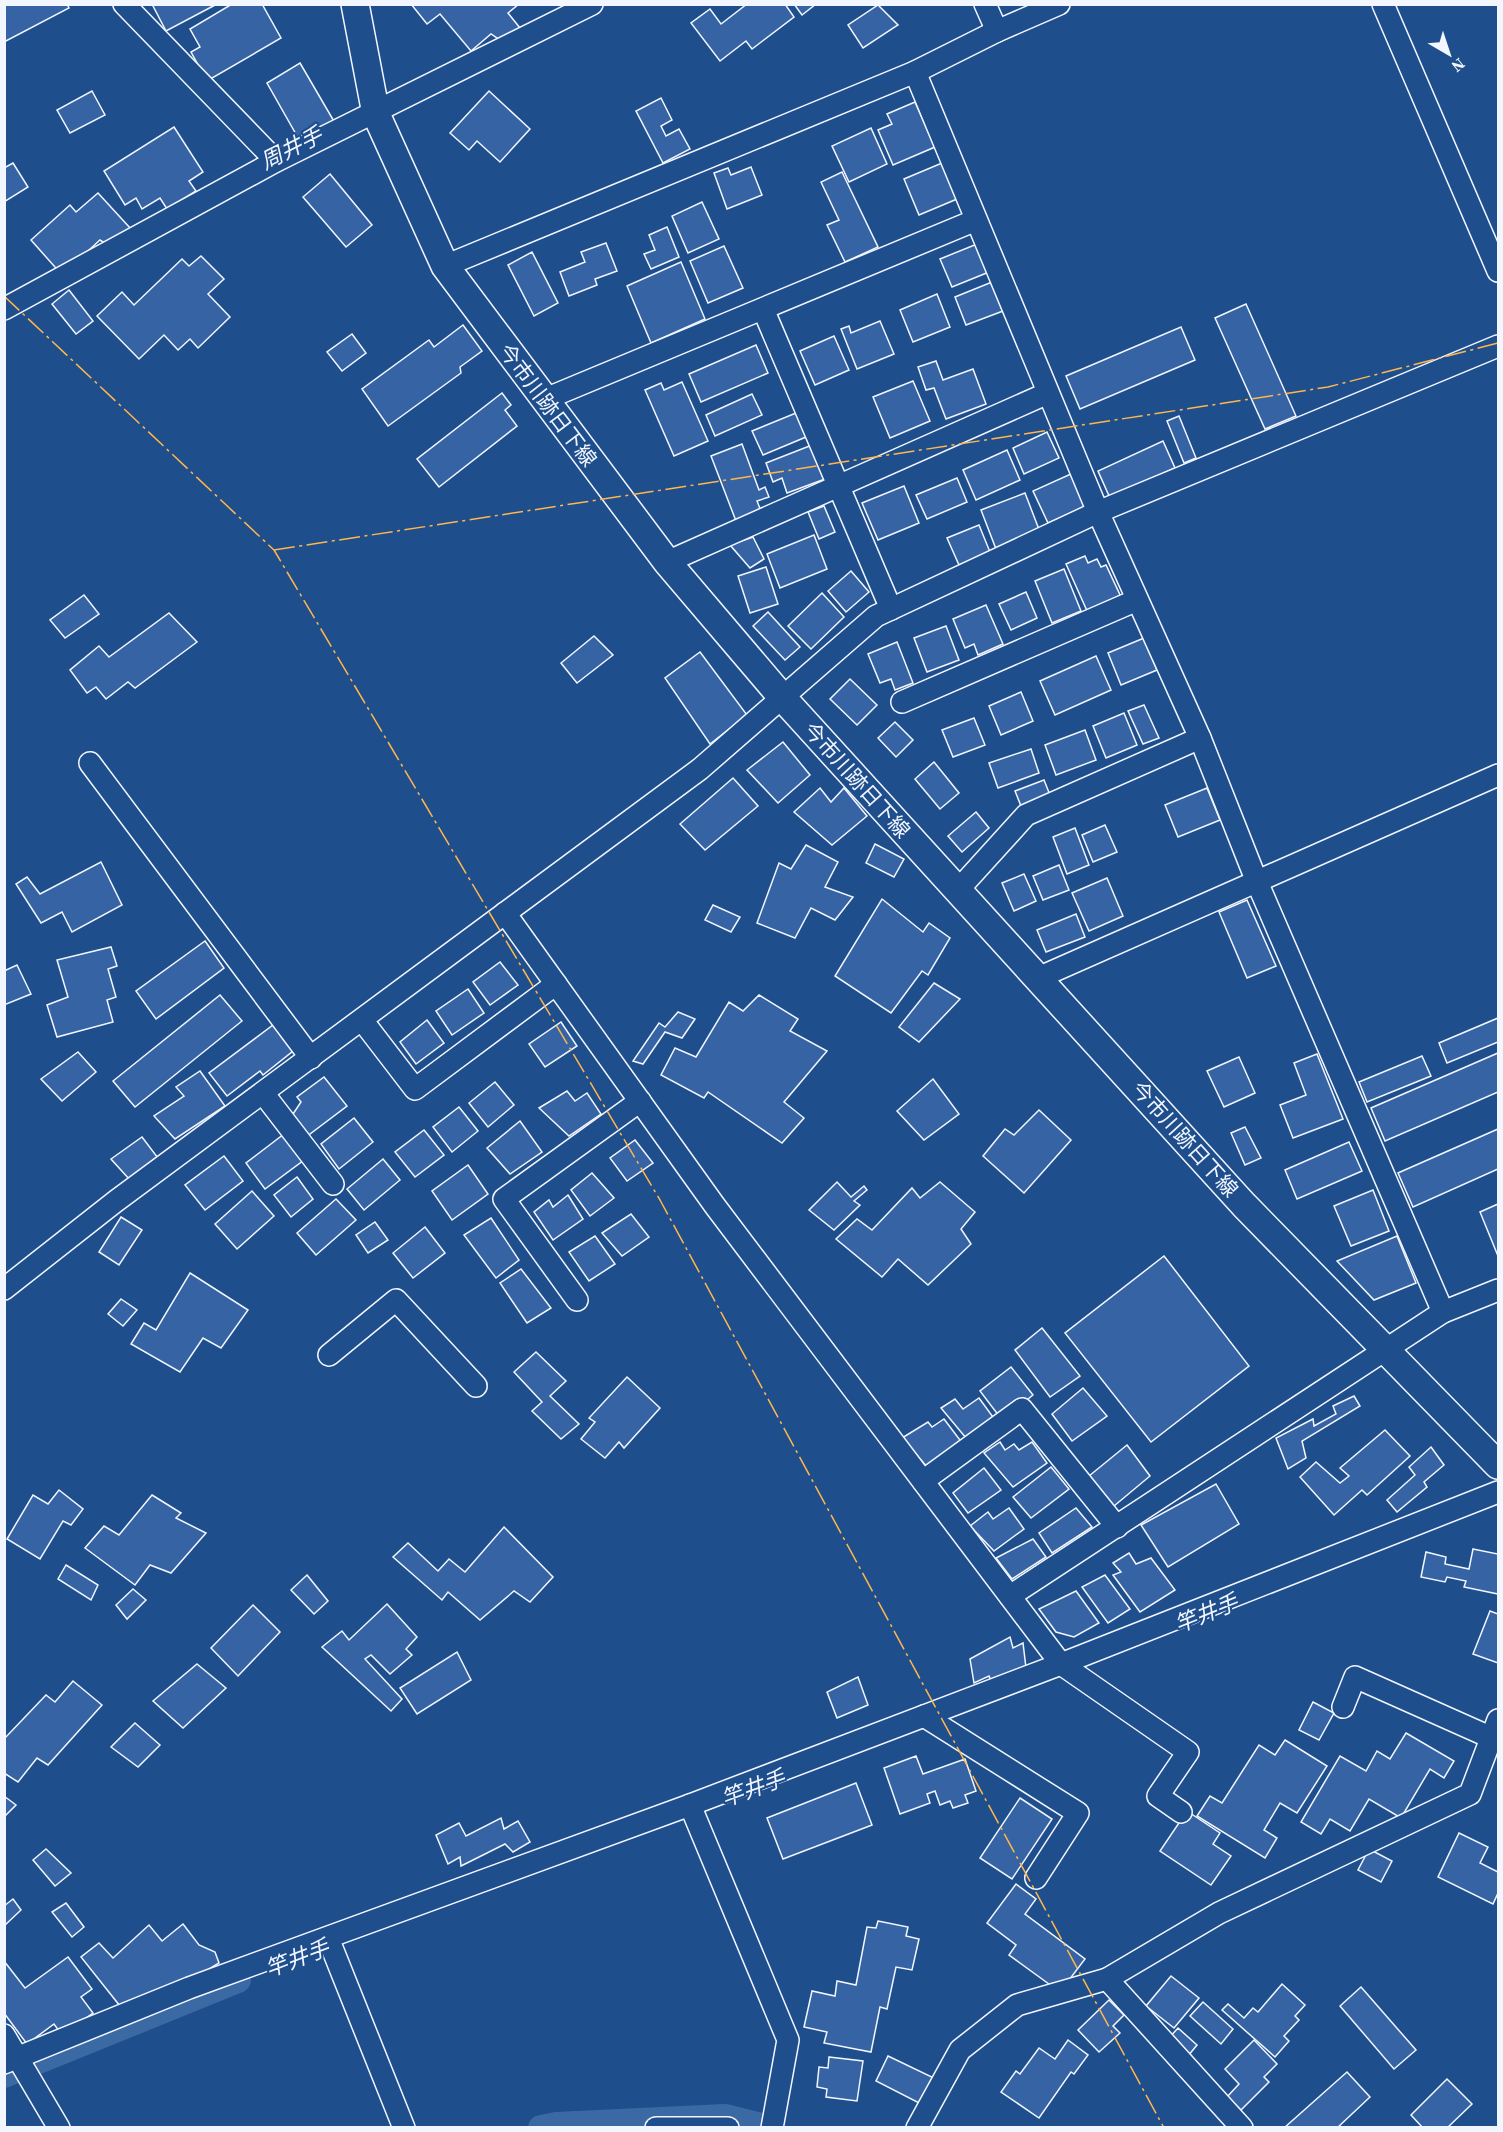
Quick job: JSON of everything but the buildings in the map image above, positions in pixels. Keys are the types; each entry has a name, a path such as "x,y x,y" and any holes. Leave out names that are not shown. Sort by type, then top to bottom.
{"street":[{"path":"124,4 276,161"},
{"name":"今市川跡日下線","path":"355,4 376,114 445,266 543,400 667,562 781,696 1244,1205 1498,1465"},
{"path":"4,309 276,161 376,114 592,4"},
{"path":"985,4 997,31"},
{"path":"445,266 915,72 997,31 1059,4"},
{"path":"1383,4 1498,271"},
{"path":"915,72 1098,512 1200,738 1257,882 1443,1312"},
{"path":"543,400 976,220"},
{"path":"763,309 837,488 891,609"},
{"path":"4,1289 116,1201 700,770 781,696 876,616 1098,512 1498,346"},
{"path":"667,562 1048,393"},
{"path":"902,702 1137,600"},
{"path":"958,890 1026,815 1200,738"},
{"path":"90,763 311,1058"},
{"path":"1038,978 1498,775"},
{"path":"505,913 715,1206 1061,1664 1188,1752 1158,1796 1181,1812"},
{"path":"362,1020 415,1089 556,984"},
{"path":"263,1093 333,1184"},
{"path":"577,1300 504,1199 640,1101"},
{"path":"1010,1596 1443,1312 1498,1290"},
{"path":"329,1355 396,1300 476,1386"},
{"path":"923,1481 1022,1408 1117,1527"},
{"path":"12,2060 189,1988 690,1805 1061,1664 1498,1492"},
{"path":"917,2127 960,2050 1017,2005 1107,1979 1219,1913 1470,1794 1495,1729 1355,1677 1343,1707"},
{"path":"924,1716 1078,1813 1036,1878"},
{"path":"690,1805 788,2040 772,2127"},
{"path":"328,1938 404,2127"},
{"path":"1107,1979 1242,2127"},
{"path":"4,2035 12,2060 59,2127"},
{"path":"656,2127 728,2127"}],"waterway":[{"name":"竿井手","path":"4,2075 238,1980"},
{"path":"541,2128 556,2125 725,2117 770,2128"}],"power":[{"path":"4,296 274,550 660,1200 1164,2128"},
{"path":"274,550 1328,387 1498,343"}],"water label":[{"name":"周井手","path":"291,148"}]}
